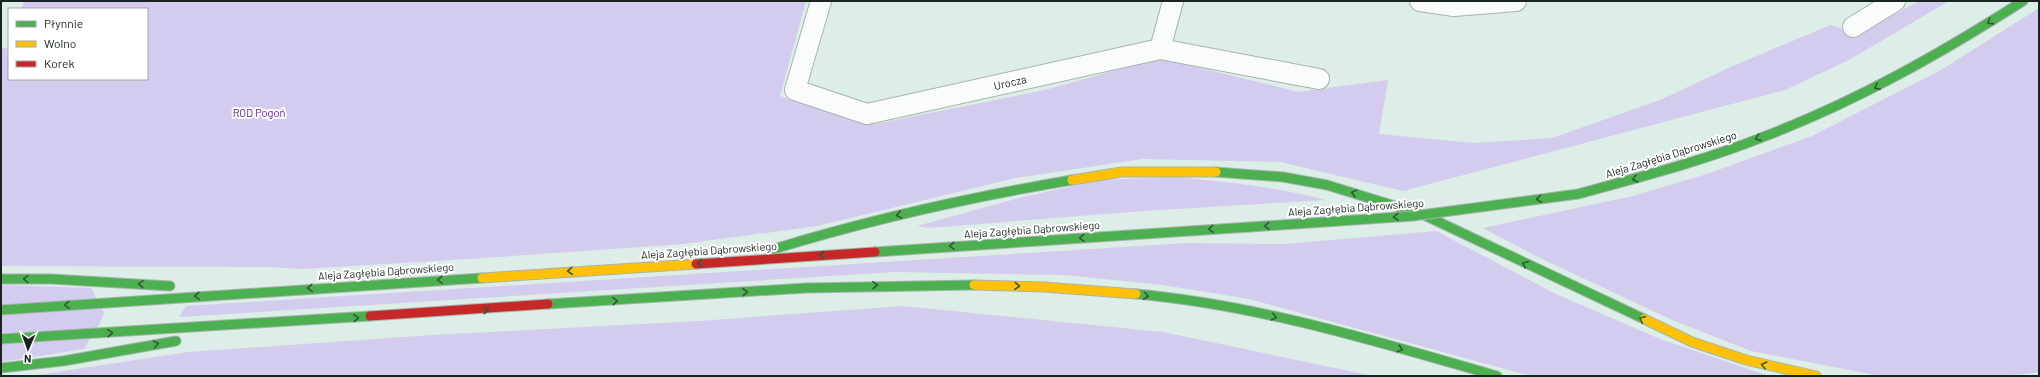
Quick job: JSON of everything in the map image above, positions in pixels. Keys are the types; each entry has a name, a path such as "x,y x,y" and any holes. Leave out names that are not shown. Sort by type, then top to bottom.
{"main road":[{"name":"Aleja Zagłębia Dąbrowskiego","path":"1,310 264,291 1413,216 1578,194 1649,176 1725,151 1822,113 1930,60 2023,1"},
{"path":"738,260 846,227 1003,192 1122,172 1200,171 1283,177 1348,191 1424,215 1692,342 1746,360 1816,376"},
{"path":"1,279 177,286"},
{"path":"1,339 261,324 806,288 883,285 978,284 1073,288 1213,305 1276,317 1497,376"},
{"path":"193,287 264,291"},
{"path":"200,336 261,324"},
{"path":"1,368 63,361 184,340"}],"street":[{"name":"Urocza","path":"822,1 794,90 867,114 1160,49 1318,79"},
{"path":"1160,49 1173,1"},
{"path":"1420,1 1454,6 1516,1"},
{"path":"1853,27 1895,1"}],"green space":[{"name":"ROD Pogoń","path":"24,1 806,1 780,96 875,124 1045,90 1160,58 1298,92 1388,80 1379,134 1474,143 1552,138 1660,100 1735,65 1831,25 1858,34 1919,1 1949,1 1849,60 1785,90 1403,191 1280,162 1142,159 1016,178 817,226 683,244 302,269 270,267 1,266 1,47 8,49 8,80 148,80 148,8 21,8"},
{"path":"2039,8 2039,372 1993,376 1876,375 1751,351 1672,320 1540,258 1483,228 1633,196 1707,174 1812,136 1941,70"},
{"path":"1176,177 1270,188 1326,200 1143,211 928,228 917,226 1019,198 1100,180"},
{"path":"1436,231 1556,294 1660,339 1769,376 1531,376 1249,299 1163,285 1065,275 895,272 179,317 186,306 1187,243 1284,244"},
{"path":"1,285 91,288 104,313 100,323 84,349 1,362"},
{"path":"903,306 1163,332 1373,376 31,376 188,352 432,335 699,321"}],"traffic: fast":[{"path":"1578,194 1694,161 1740,146 1797,123 1864,93 1896,76 1960,40 2023,1"},
{"path":"1216,172 1283,177 1327,185 1424,215 1644,319"},
{"path":"774,249 885,218 997,194 1072,180"},
{"path":"1250,227 1413,216 1578,194"},
{"path":"875,252 1250,227"},
{"path":"1,310 482,278"},
{"path":"1,279 51,279 170,286"},
{"path":"548,304 806,288 974,285"},
{"path":"1136,294 1182,299 1228,307 1318,326 1497,376"},
{"path":"1,339 370,316"},
{"path":"1,368 63,361 176,341"}],"traffic: slow":[{"path":"1072,180 1122,172 1216,172"},
{"path":"482,278 696,264"},
{"path":"974,285 1044,287 1136,294"},
{"path":"1644,319 1692,342 1746,360 1816,376"}],"traffic: jam":[{"path":"696,264 875,252"},
{"path":"370,316 548,304"}]}
